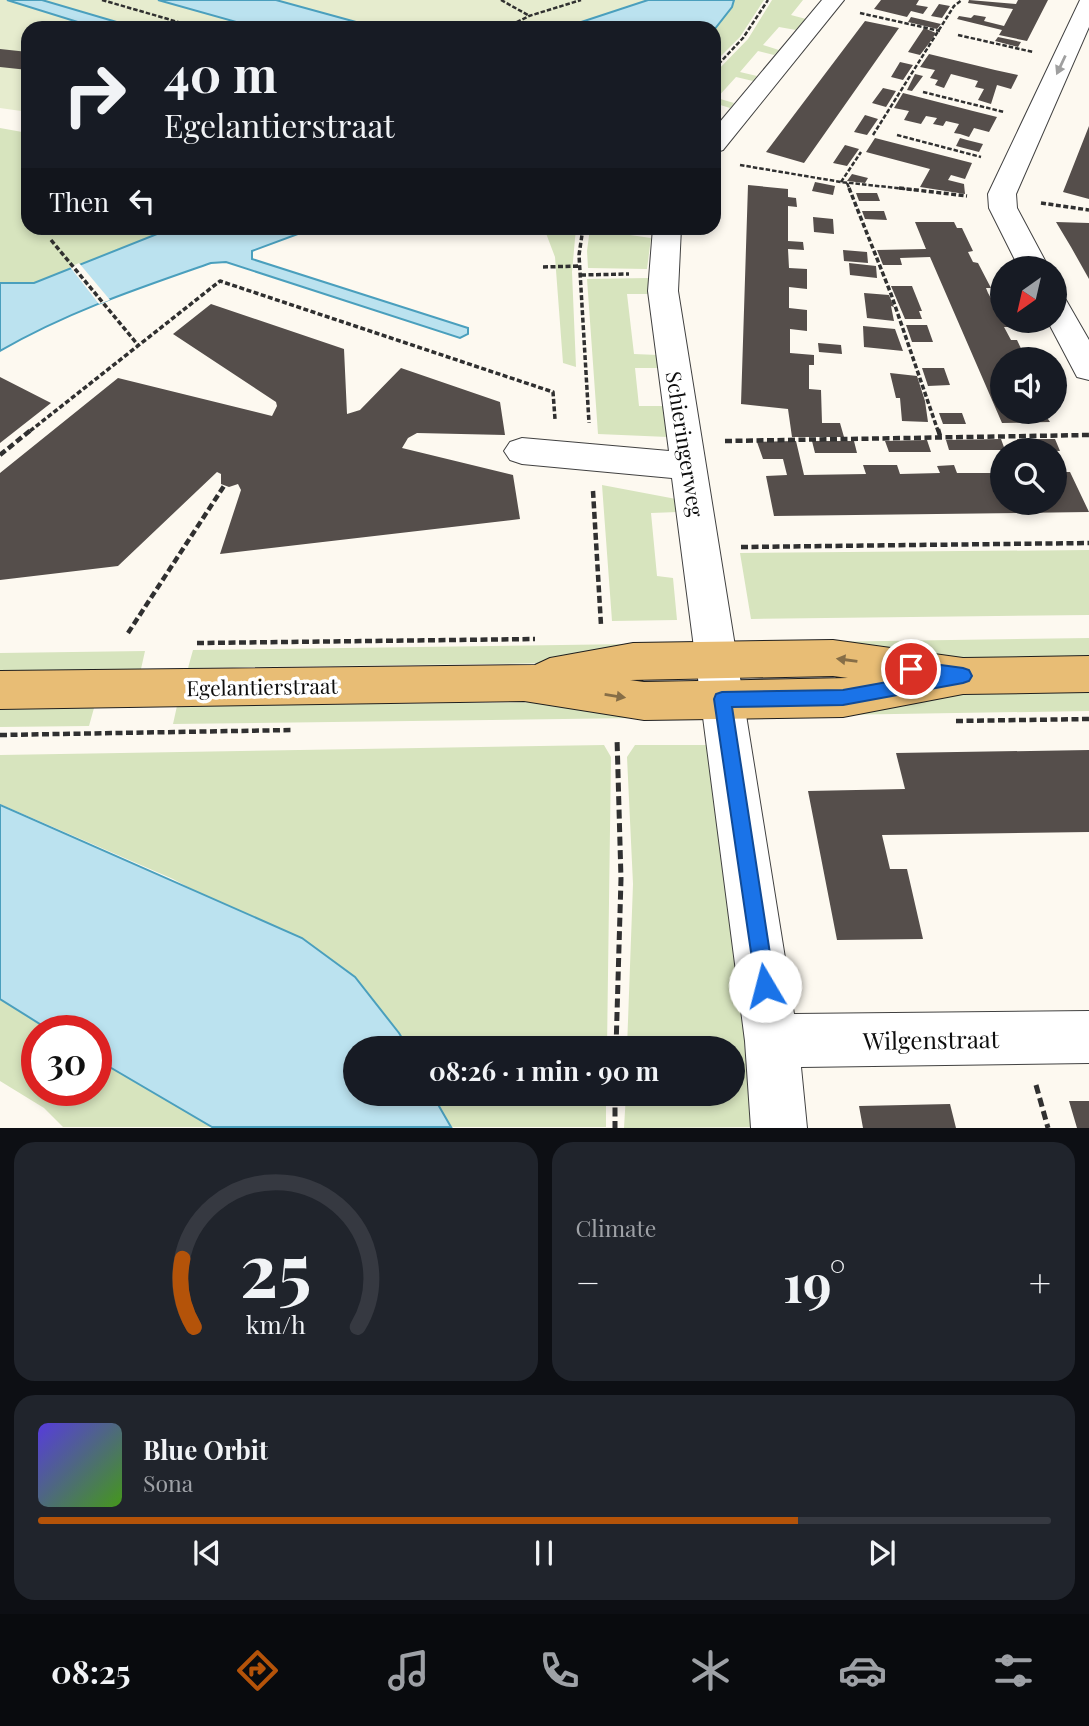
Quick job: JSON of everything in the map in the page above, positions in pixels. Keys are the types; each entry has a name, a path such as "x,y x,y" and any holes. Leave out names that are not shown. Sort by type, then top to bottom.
{"main road":[{"name":"Egelantierstraat","path":"0,690 523,682 644,701 720,680 843,698 963,676 1089,674"}],"street":[{"path":"1028,256 1003,208 1002,194 1089,3"},
{"path":"722,154 841,5"},
{"name":"Schieringerweg","path":"666,235 663,274 772,1041 779,1128"},
{"path":"1068,331 1089,369"},
{"path":"522,451 689,466"},
{"name":"Wilgenstraat","path":"772,1041 1089,1037"}],"path":[{"path":"102,0 175,21"},
{"path":"500,0 529,16"},
{"path":"519,21 581,0"},
{"path":"721,62 743,38 768,0"},
{"path":"873,135 954,6 962,0"},
{"path":"841,5 940,31"},
{"path":"958,36 1063,59"},
{"path":"923,92 1036,120"},
{"path":"897,135 1014,166"},
{"path":"841,182 861,152"},
{"path":"722,154 841,182 976,197"},
{"path":"847,183 891,295 940,436"},
{"path":"1040,203 1089,210"},
{"path":"51,240 75,265 138,345"},
{"path":"543,267 580,266"},
{"path":"581,275 663,274"},
{"path":"0,455 220,281 553,392 558,455"},
{"path":"717,441 1089,435"},
{"path":"128,633 224,486"},
{"path":"702,547 1089,543"},
{"path":"616,1036 621,879 617,733"},
{"path":"615,1106 615,1128"}],"green space":[{"path":"0,0 648,0 584,21 21,21 21,111 0,108"},
{"path":"734,0 764,0 740,37 721,56 721,21"},
{"path":"772,0 803,0 791,15 806,19 796,30 779,27 763,45 779,50 774,55 758,51 740,72 757,76 753,81 736,77 721,94 721,67 748,39"},
{"path":"721,99 734,103 730,108 721,105"},
{"path":"0,128 21,132 21,235 154,235 34,283 0,283"},
{"path":"547,235 575,235 572,272 576,367 563,363 555,257"},
{"path":"589,235 651,238 647,269 588,268"},
{"path":"648,278 650,294 627,294 634,354 658,355 659,368 635,368 639,406 664,406 668,437 598,434 587,279"},
{"path":"602,485 676,499 678,512 651,513 657,576 673,578 677,620 612,621"},
{"path":"1089,550 1089,615 751,619 740,553"},
{"path":"1089,638 1089,656 908,658 817,642"},
{"path":"632,644 563,663 188,668 193,650"},
{"path":"145,651 141,669 0,671 0,653"},
{"path":"1089,692 1089,711 833,715 920,695"},
{"path":"564,702 638,718 173,724 177,706"},
{"path":"94,708 89,726 0,727 0,709"},
{"path":"604,745 611,757 607,1036 401,1036 355,977 173,879 0,804 0,755"},
{"path":"635,745 707,745 757,1127 624,1128 625,1106 745,1106 745,1036 627,1036 633,884 627,757"},
{"path":"0,999 26,1015 21,1015 21,1094 0,1081"},
{"path":"112,1068 212,1127 63,1127 41,1106 112,1106"},
{"path":"439,1106 606,1106 606,1127 451,1127"}],"water":[{"path":"7,0 42,0 113,21 74,21"},
{"path":"158,0 276,0 352,21 233,21"},
{"path":"648,0 734,0 721,21 584,21"},
{"path":"154,235 295,235 252,251 252,259 468,328 468,334 460,338 226,262 211,263 104,302 51,324 0,351 0,283 34,283"},
{"path":"0,805 302,938 355,977 401,1036 343,1036 343,1106 439,1106 451,1127 212,1127 112,1068 112,1015 26,1015 0,999"}],"pier":[{"path":"79,263 110,300 99,304 70,267"}],"building":[{"path":"881,0 919,0 916,5 928,7 923,14 911,11 907,17 874,9"},
{"path":"969,0 1016,4 1018,0 1048,0 1027,41 999,35 1002,30 957,19 959,16 971,18 974,15 986,17 984,21 1004,26 1013,9 968,3"},
{"path":"939,4 950,6 942,18 931,16"},
{"path":"911,17 941,24 937,29 908,22"},
{"path":"865,21 899,28 804,163 766,152"},
{"path":"924,28 936,33 920,55 908,52"},
{"path":"998,37 1021,42 1018,47 995,41"},
{"path":"0,49 21,51 21,69 0,67"},
{"path":"929,54 1018,75 1011,89 997,85 991,104 978,100 984,89 975,87 978,81 951,74 944,88 935,85 938,80 930,78 935,70 920,67"},
{"path":"900,62 913,65 903,80 891,77"},
{"path":"915,74 923,76 912,91 907,90"},
{"path":"883,88 896,91 886,107 872,103"},
{"path":"903,93 997,117 989,132 974,128 969,137 954,133 959,124 946,121 943,126 933,124 937,118 926,116 921,124 904,120 909,111 894,108"},
{"path":"865,115 878,119 867,135 854,132"},
{"path":"1089,126 1089,199 1063,192"},
{"path":"875,138 972,163 965,179 951,175 948,180 964,184 965,194 920,187 930,169 866,152"},
{"path":"960,138 983,144 979,152 956,146"},
{"path":"845,145 859,149 847,166 833,163"},
{"path":"852,174 868,178 865,183 847,181"},
{"path":"815,182 835,186 833,195 812,191"},
{"path":"748,185 788,189 788,197 796,198 797,207 788,206 788,241 803,242 804,250 788,249 789,268 807,269 807,289 789,287 789,308 807,310 807,331 790,329 790,353 814,355 814,365 809,365 809,389 821,390 822,423 840,423 844,437 792,437 788,409 741,404"},
{"path":"856,193 877,193 880,201 859,201"},
{"path":"862,211 884,211 887,220 865,219"},
{"path":"813,217 833,219 834,234 814,232"},
{"path":"915,222 954,222 957,228 962,228 973,251 968,252 973,262 978,263 990,286 986,288 990,296 990,333 1007,333 1011,340 1017,340 1020,347 990,347 990,395 930,257 900,258 902,265 883,265 877,250 926,249"},
{"path":"1056,222 1089,223 1089,279 1071,247"},
{"path":"843,250 867,252 868,263 844,261"},
{"path":"849,263 876,266 877,278 850,275"},
{"path":"891,286 912,286 922,311 919,311 922,319 905,319"},
{"path":"864,293 889,295 894,307 891,306 894,321 867,318"},
{"path":"211,304 344,349 347,414 360,410 401,368 500,402 505,435 417,433 408,438 402,448 513,475 520,519 220,554 241,490 238,484 229,487 221,484 221,474 217,472 118,566 0,580 0,473 118,378 272,416 276,402 173,334"},
{"path":"906,325 927,325 933,342 912,342"},
{"path":"863,326 895,329 903,351 864,347"},
{"path":"818,343 841,345 842,354 819,352"},
{"path":"922,368 944,368 950,385 928,386"},
{"path":"890,373 917,376 928,422 902,421 900,398 896,398"},
{"path":"0,377 51,403 0,443"},
{"path":"939,413 962,413 966,424 943,424"},
{"path":"990,439 990,450 949,450 946,440"},
{"path":"927,440 931,452 889,452 885,441"},
{"path":"796,441 804,475 866,474 863,465 897,465 900,474 940,473 937,466 954,465 957,473 990,473 990,513 774,516 766,476 787,475 783,459 763,459 757,442"},
{"path":"812,441 854,441 857,453 815,453"},
{"path":"1067,472 1070,472 1089,512 1067,512"},
{"path":"1089,750 1089,832 882,835 890,869 907,869 923,939 837,940 808,791 905,789 896,753"},
{"path":"1069,1101 1089,1101 1089,1128 1077,1128"},
{"path":"950,1104 956,1128 863,1128 859,1106"}],"route":[{"path":"765,986 722,699 843,698 963,676 911,669"}]}
